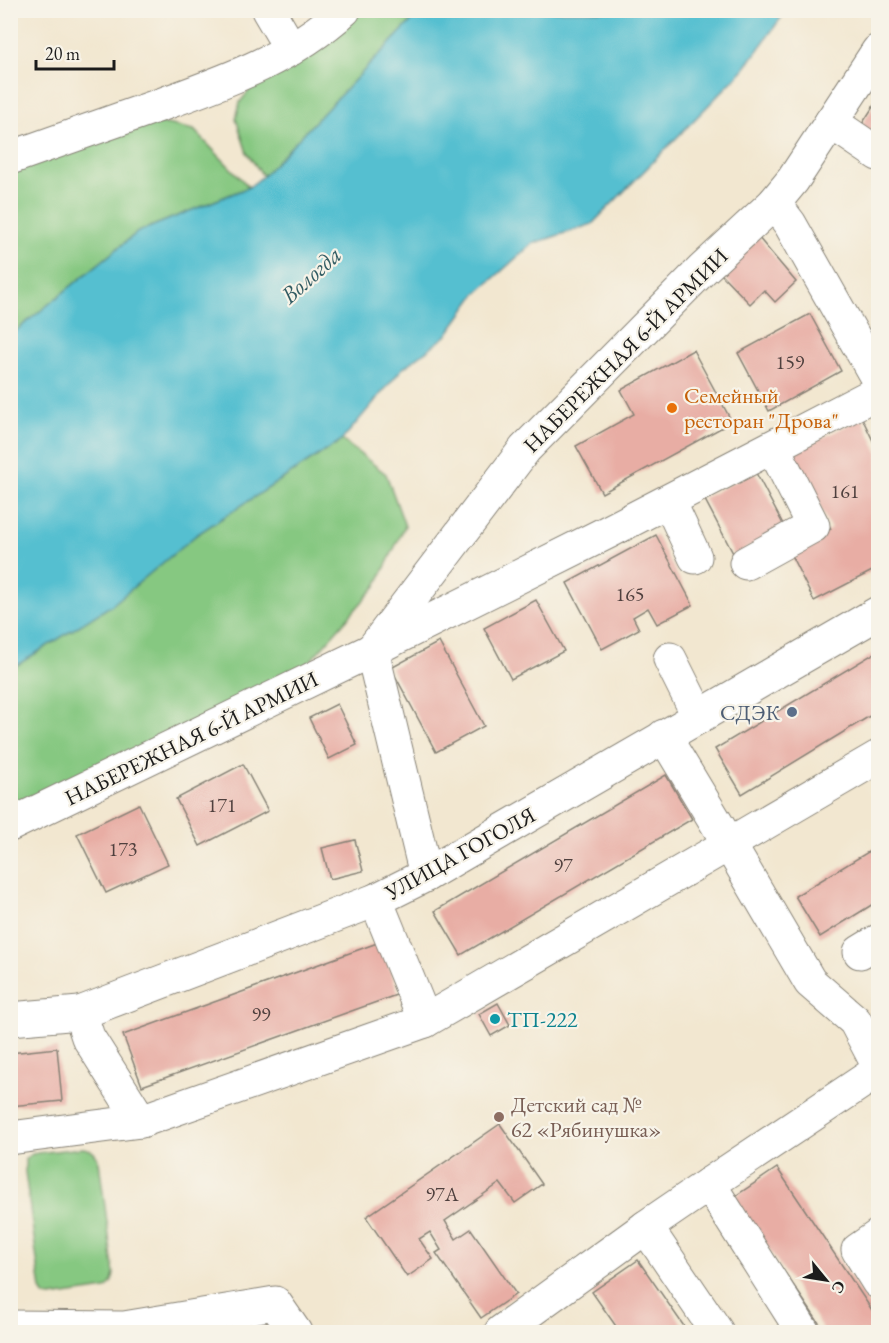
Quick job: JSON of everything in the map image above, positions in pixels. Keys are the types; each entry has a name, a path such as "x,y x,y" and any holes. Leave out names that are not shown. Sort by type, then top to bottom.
{"street":[{"path":"268,10 291,49"},
{"path":"10,158 223,82 267,63 306,40 344,10"},
{"name":"НАБЕРЕЖНАЯ 6-Й АРМИИ","path":"372,650 525,449 702,270 774,203 793,180 879,51"},
{"path":"831,122 879,154"},
{"path":"774,203 790,224 879,380"},
{"name":"НАБЕРЕЖНАЯ 6-Й АРМИИ","path":"10,825 372,650 669,501 879,392"},
{"path":"746,563 813,526 773,447"},
{"path":"669,501 695,557"},
{"name":"УЛИЦА ГОГОЛЯ","path":"10,1019 80,1013 376,900 426,875 879,613"},
{"path":"372,650 426,875"},
{"path":"670,658 699,717"},
{"path":"664,736 810,982 855,1021 879,1065"},
{"path":"10,1138 141,1121 425,1021 879,757"},
{"path":"376,900 425,1021"},
{"path":"80,1013 88,1037 141,1121"},
{"path":"501,1332 646,1227 879,1071"},
{"path":"709,1184 803,1332"},
{"path":"646,1227 717,1332"},
{"path":"879,1236 858,1250 879,1282"},
{"path":"10,1327 124,1328 274,1303 295,1332"}],"green space":[{"path":"356,11 421,11 263,176 247,153 236,119 240,102 251,88 272,69"},
{"path":"153,121 194,130 249,187 138,232 11,334 10,170"},
{"path":"342,440 386,474 405,526 376,586 304,668 11,811 11,669 112,605 196,535"},
{"path":"83,1148 93,1152 99,1162 113,1279 106,1289 45,1296 41,1290 25,1159 36,1153"}],"water":[{"name":"Вологда","path":"421,11 786,11 744,69 592,224 532,244 476,294 446,336 402,369 342,440 196,535 112,605 11,669 11,334 138,232 249,187 263,176"}],"building":[{"path":"878,99 878,151 862,124"},
{"path":"758,237 796,282 775,302 764,290 750,304 721,274"},
{"path":"810,314 841,371 769,411 738,353"},
{"path":"693,350 732,422 602,493 576,446 634,414 621,390"},
{"path":"862,418 878,451 878,568 814,601 789,551 831,529 793,453"},
{"path":"755,471 785,528 734,555 704,498"},
{"path":"656,535 693,605 657,624 648,608 633,617 639,629 602,649 567,583"},
{"path":"536,600 564,651 511,679 484,628"},
{"path":"439,642 484,726 436,752 391,668"},
{"path":"878,651 878,711 742,794 715,749"},
{"path":"337,704 357,745 329,759 309,718"},
{"path":"243,764 268,811 200,846 176,799"},
{"path":"666,775 692,819 461,955 435,911"},
{"path":"139,804 168,864 106,893 77,834"},
{"path":"355,840 363,871 330,879 322,848"},
{"path":"878,846 878,901 820,937 795,896"},
{"path":"380,942 399,994 142,1086 123,1035"},
{"name":"ТП-222","path":"498,1003 510,1025 491,1036 479,1014"},
{"path":"57,1048 62,1101 10,1106 10,1053"},
{"path":"500,1124 542,1184 515,1203 500,1183 445,1221 456,1239 471,1229 516,1294 481,1318 436,1253 441,1250 430,1232 419,1239 433,1259 407,1277 366,1217"},
{"path":"777,1168 878,1319 878,1332 825,1332 734,1197"},
{"path":"638,1260 688,1332 620,1332 592,1292"}],"place":[{"name":"Семейный ресторан \"Дрова\"","path":"672,408"},
{"name":"СДЭК","path":"792,712"},
{"name":"ТП-222","path":"495,1019"},
{"name":"Детский сад № 62 «Рябинушка»","path":"499,1117"}]}
